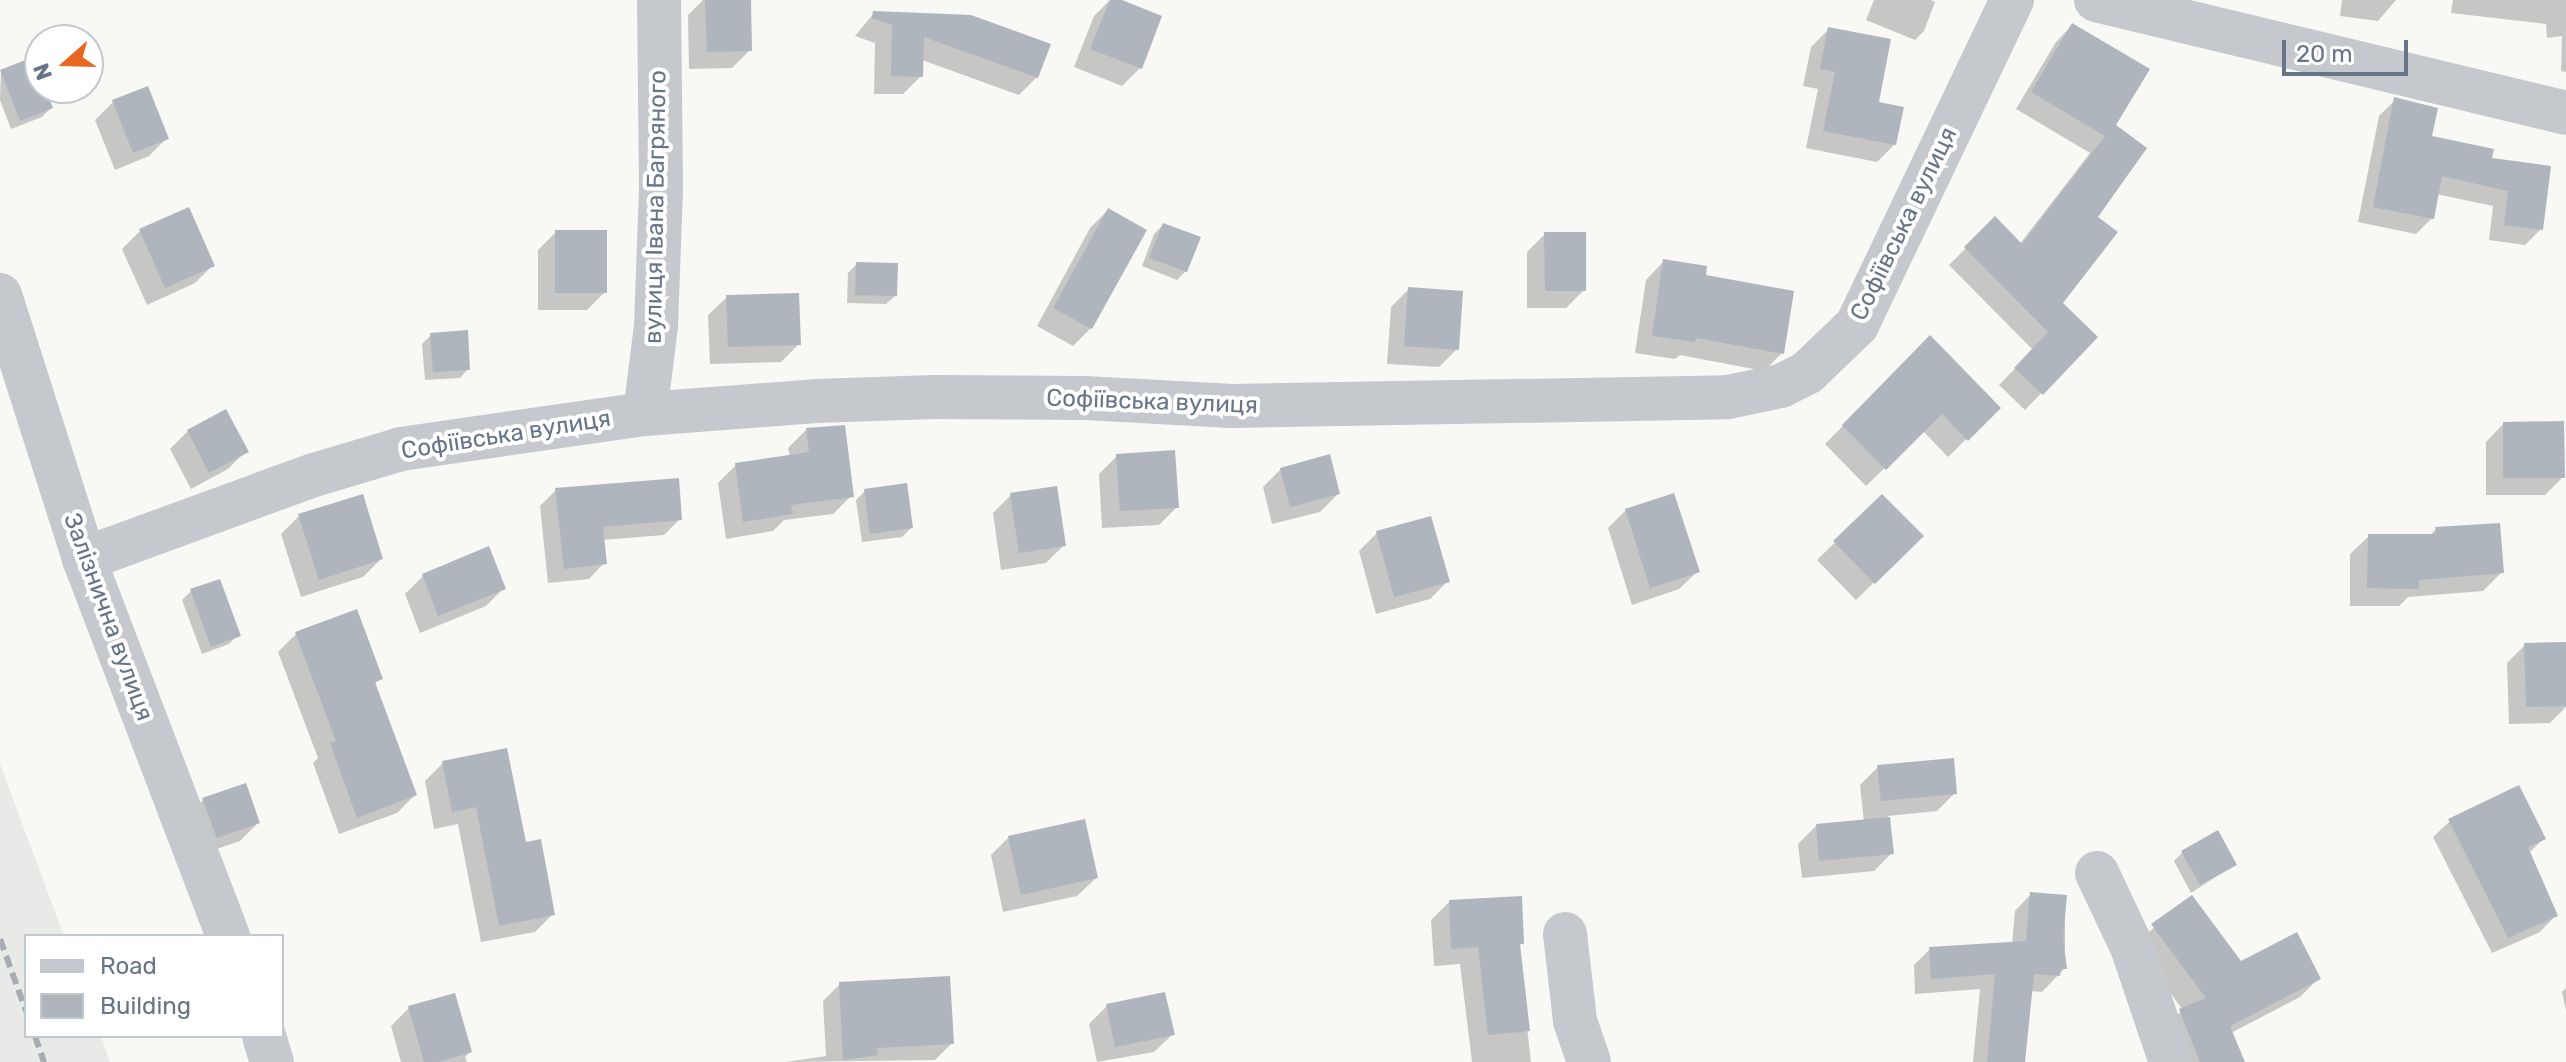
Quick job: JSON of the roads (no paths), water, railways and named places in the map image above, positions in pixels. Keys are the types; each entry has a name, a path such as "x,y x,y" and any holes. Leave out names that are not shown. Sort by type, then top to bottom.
{"street":[{"name":"вулиця Івана Багряного","path":"645,414 656,326 661,188 659,0"},
{"name":"Софіївська вулиця","path":"84,559 314,475 401,449 645,414 816,401 934,397 1085,398 1232,406 1728,397 1781,386 1808,372 1857,325 2012,0"},
{"path":"2096,0 2566,113"},
{"name":"Залізнична вулиця","path":"0,295 84,559 227,934"},
{"path":"2097,873 2132,947 2171,1062"},
{"path":"1565,934 1575,1021 1589,1062"},
{"path":"265,1038 272,1062"}],"railway":[{"path":"0,939 24,1005"},
{"path":"36,1038 44,1062"}]}
